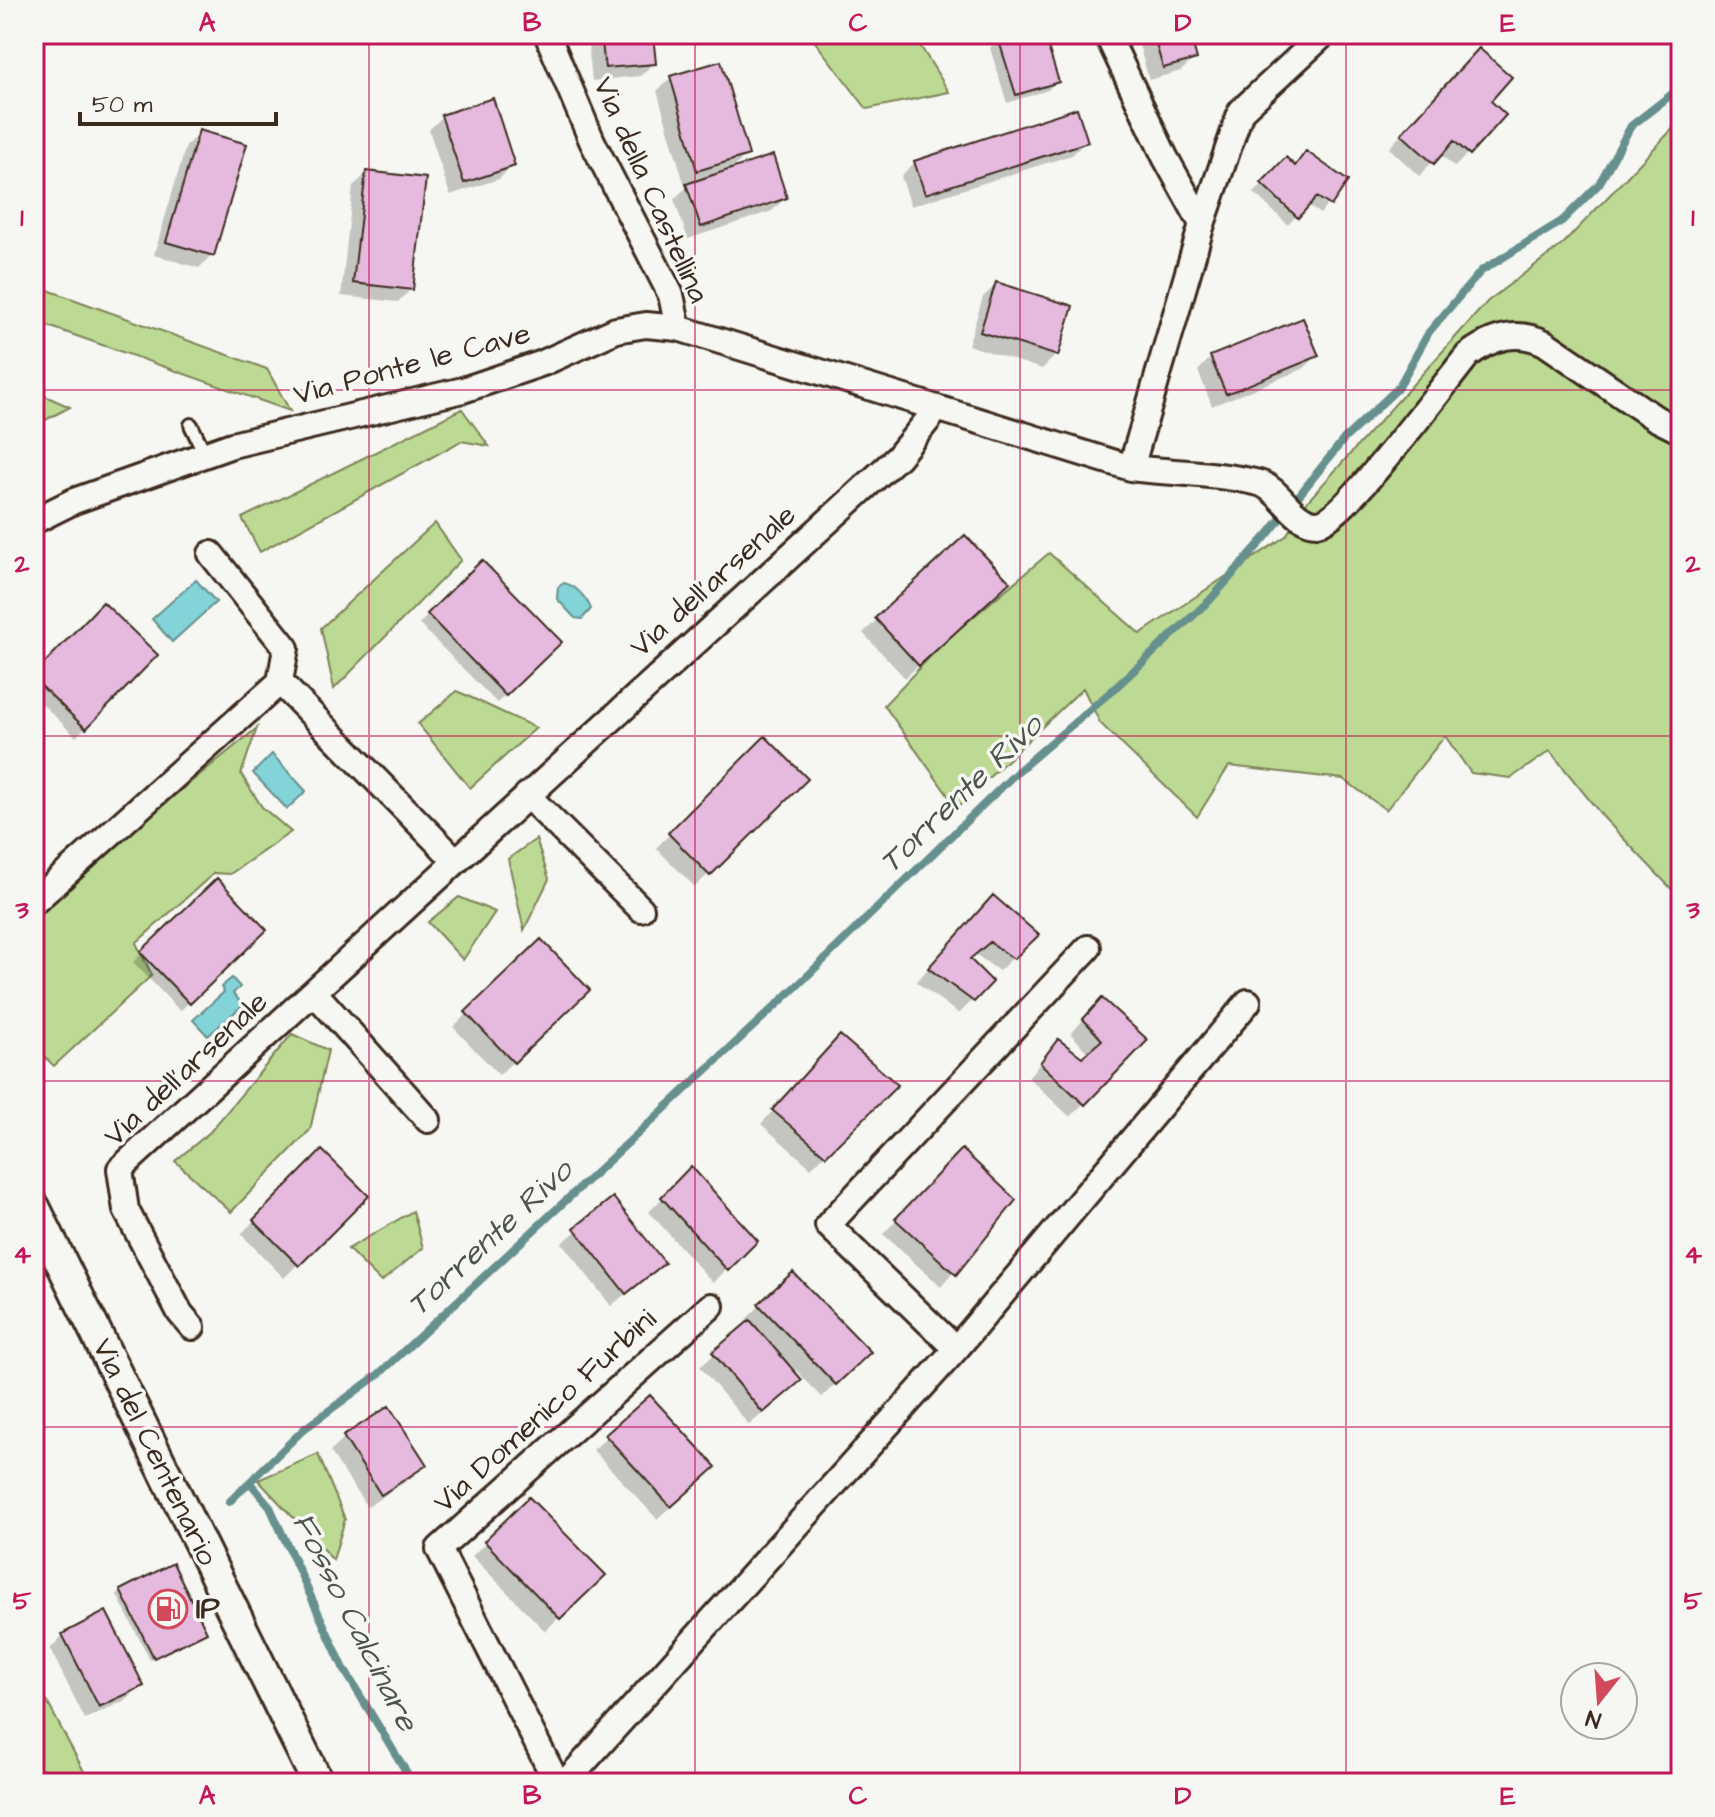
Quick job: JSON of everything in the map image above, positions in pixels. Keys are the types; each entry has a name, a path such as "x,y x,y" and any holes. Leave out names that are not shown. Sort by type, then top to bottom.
{"street":[{"name":"Via della Castellina","path":"547,34 592,141 671,295 678,328"},
{"path":"1107,34 1165,157 1202,224"},
{"path":"1131,468 1202,224 1241,111 1324,34"},
{"name":"Via Ponte le Cave","path":"34,521 74,501 205,454 463,390 543,363 616,330 646,325 678,328 1131,468 1268,490 1302,518 1315,523 1327,521 1364,485 1468,355 1486,342 1512,335 1529,335 1545,343 1655,418 1681,431"},
{"name":"Via dell'arsenale","path":"192,1327 180,1313 126,1210 120,1169 898,457 936,410"},
{"path":"34,902 280,682 286,648 211,554"},
{"path":"280,682 456,861"},
{"path":"527,795 641,909"},
{"path":"956,1349 828,1225 1088,948"},
{"name":"Via dell'arsenale","path":"314,992 428,1120"},
{"path":"565,1783 956,1349 1248,1002"},
{"name":"Via del Centenario","path":"34,1207 318,1783"},
{"name":"Via Domenico Furbini","path":"557,1783 439,1549 711,1306"}],"lane":[{"path":"191,425 205,454"}],"green space":[{"path":"809,34 913,34 949,92 867,109"},
{"path":"1681,120 1681,899 1604,818 1550,751 1511,778 1471,773 1445,736 1386,810 1343,779 1229,766 1197,817 1100,723 1083,688 957,808 884,705 946,640 1049,553 1140,634 1286,536 1305,504 1488,301 1563,244"},
{"path":"34,285 267,369 290,411 34,321"},
{"path":"34,391 70,407 34,426"},
{"path":"462,409 489,446 461,441 260,552 242,518"},
{"path":"435,523 461,560 334,689 321,628"},
{"path":"457,691 536,728 470,788 418,724"},
{"path":"257,728 241,774 262,807 291,832 230,874 214,873 136,943 152,975 54,1066 34,1047 34,910"},
{"path":"536,839 549,879 524,930 508,859"},
{"path":"459,897 495,912 463,960 428,922"},
{"path":"292,1034 328,1050 310,1130 231,1212 175,1161 210,1132"},
{"path":"413,1211 423,1248 381,1282 348,1249"},
{"path":"318,1454 345,1519 333,1560 258,1480"},
{"path":"34,1677 88,1779 84,1783 47,1783 47,1771 34,1767"}],"water":[{"path":"196,580 216,602 172,642 152,619"},
{"path":"564,583 584,596 591,609 582,619 575,618 557,599 558,587"},
{"path":"272,754 306,791 287,809 253,773"},
{"path":"232,978 240,987 233,993 243,1005 208,1036 193,1020 224,992 221,987"}],"building":[{"path":"601,34 653,34 656,64 605,68"},
{"path":"1010,34 1044,34 1059,82 1016,95 998,38"},
{"path":"1153,34 1190,34 1197,59 1163,68"},
{"path":"1479,48 1512,77 1491,101 1506,115 1470,155 1454,141 1434,164 1401,134"},
{"path":"721,61 749,155 697,171 670,76"},
{"path":"493,98 515,166 464,183 441,115"},
{"path":"1077,108 1088,142 925,194 914,161"},
{"path":"199,130 247,144 214,256 166,242"},
{"path":"1306,151 1348,181 1331,206 1317,197 1298,218 1261,183 1286,157 1295,166"},
{"path":"773,155 787,198 701,227 686,184"},
{"path":"366,171 426,178 413,290 353,283"},
{"path":"996,282 1073,306 1058,356 980,332"},
{"path":"1303,318 1319,356 1226,394 1210,356"},
{"path":"965,535 1010,582 919,666 875,618"},
{"path":"482,560 562,642 506,696 427,614"},
{"path":"103,602 158,655 86,729 34,679 34,674"},
{"path":"765,736 808,779 710,876 668,833"},
{"path":"217,878 267,930 190,1004 140,952"},
{"path":"993,895 1039,935 1014,959 990,942 970,959 993,982 974,1002 928,968"},
{"path":"541,939 590,990 514,1063 465,1012"},
{"path":"1102,998 1148,1040 1085,1105 1040,1063 1058,1039 1082,1057 1102,1040 1083,1019"},
{"path":"840,1035 898,1085 826,1156 772,1110"},
{"path":"962,1149 1016,1200 956,1275 895,1219"},
{"path":"322,1150 369,1196 299,1266 253,1220"},
{"path":"691,1166 758,1241 728,1271 661,1197"},
{"path":"613,1197 665,1263 626,1294 574,1228"},
{"path":"793,1272 871,1352 836,1385 758,1304"},
{"path":"750,1320 802,1380 763,1413 712,1352"},
{"path":"650,1395 716,1467 671,1507 605,1435"},
{"path":"389,1406 427,1465 381,1495 343,1436"},
{"path":"529,1497 606,1575 560,1619 484,1541"},
{"path":"173,1563 207,1632 154,1658 120,1590"},
{"path":"106,1611 144,1686 99,1707 62,1634"},
{"path":"34,1767 48,1771 44,1783 34,1783"}],"waterway":[{"name":"Torrente Rivo","path":"229,1502 304,1429 379,1374 799,984 1018,771 1115,688 1210,600 1269,533 1344,439 1398,388 1429,332 1481,271 1562,221 1599,184 1631,126 1681,87"},
{"name":"Fosso Calcinare","path":"251,1484 269,1505 344,1669 413,1783"}],"place":[{"name":"IP","path":"168,1609"}]}
